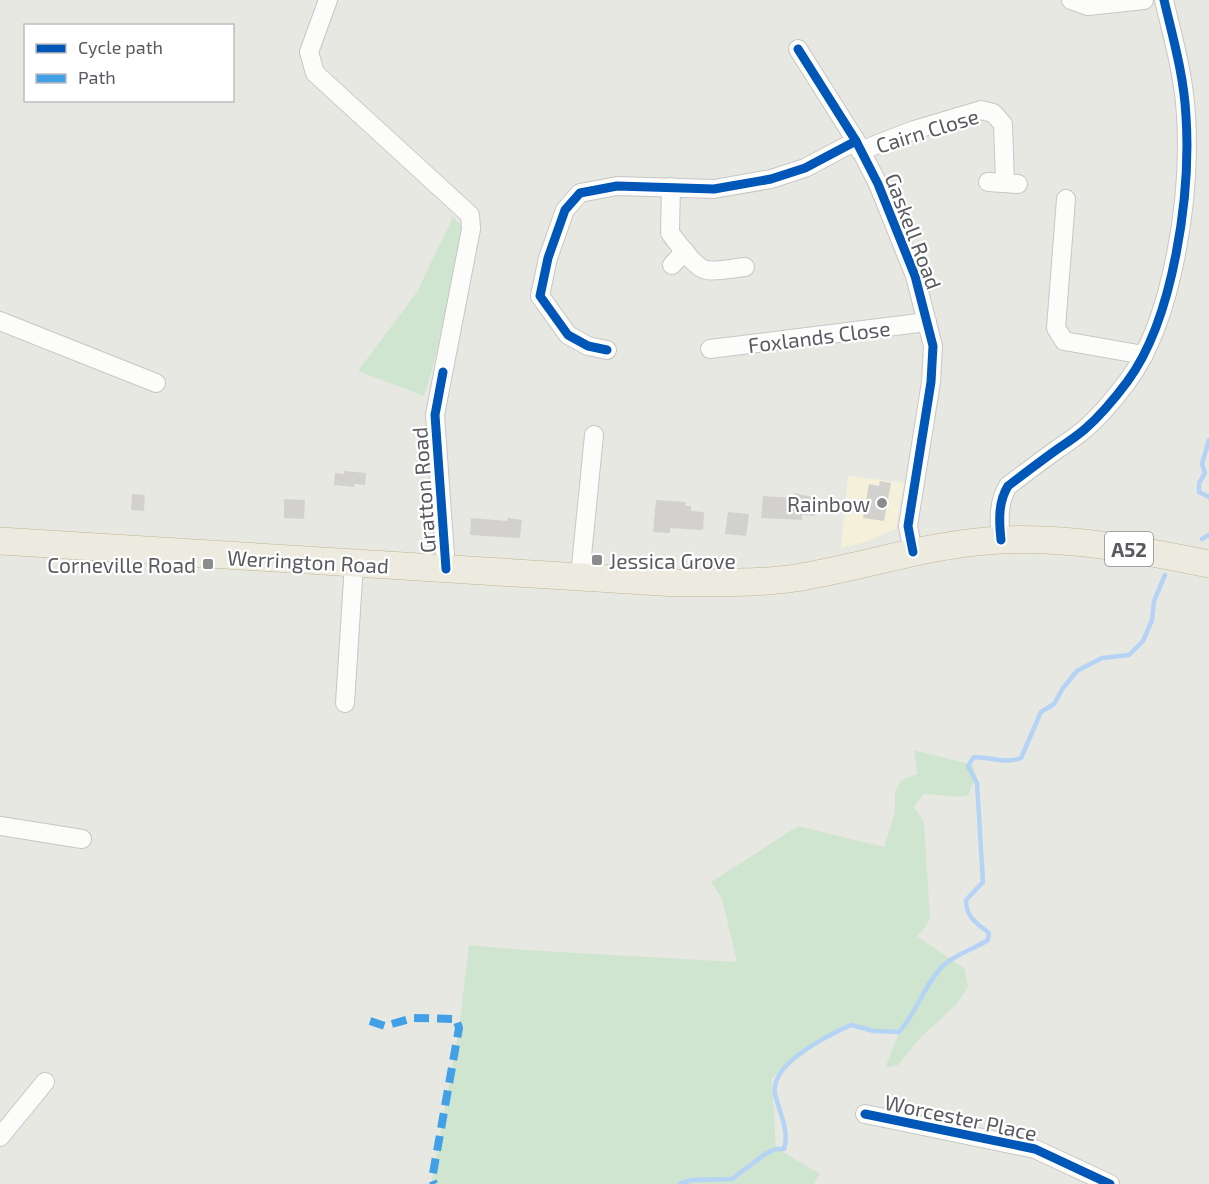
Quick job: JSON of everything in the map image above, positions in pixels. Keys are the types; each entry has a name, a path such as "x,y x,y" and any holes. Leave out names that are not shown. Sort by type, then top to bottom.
{"highway":[{"name":"Werrington Road","path":"0,540 677,583 745,582 795,578 912,552"},
{"name":"A52","path":"912,552 956,544 1001,540 1094,543 1209,564"}],"street":[{"name":"Gratton Road","path":"328,0 309,52 315,73 470,215 471,229 435,415 446,569"},
{"path":"1072,1 1088,6 1144,0"},
{"path":"1001,540 1000,506 1008,486 1084,430 1127,382 1144,355 1163,304 1184,206 1187,155 1186,115 1181,73 1164,0"},
{"name":"Gaskell Road","path":"798,49 805,74 858,146 878,184 915,276 933,346 931,382 920,464 908,526 912,552"},
{"name":"Cairn Close","path":"858,146 981,110 993,113 1003,124 1004,183"},
{"path":"608,350 588,346 568,335 540,297 548,258 565,210 580,193 617,186 714,189 771,179 858,146"},
{"path":"671,187 670,233 700,268 709,270 745,267"},
{"path":"1066,199 1056,328 1064,341 1144,355"},
{"path":"672,265 690,257"},
{"path":"0,321 156,383"},
{"name":"Foxlands Close","path":"710,349 927,322"},
{"path":"580,576 594,435"},
{"path":"345,702 354,564"},
{"path":"0,826 82,839"},
{"path":"0,1137 45,1082"},
{"name":"Worcester Place","path":"865,1114 1035,1149 1078,1177 1110,1184"}],"shaded area":[{"path":"848,476 904,483 896,529 865,542 841,548"}],"green space":[{"path":"453,217 463,228 464,235 424,396 358,371 417,292"},
{"path":"914,750 973,765 976,777 968,795 924,794 914,807 924,822 930,918 917,936 965,969 968,987 957,1004 921,1037 898,1065 885,1068 899,1032 874,1031 851,1025 832,1033 772,1078 776,1148 820,1174 814,1184 434,1184 432,1179 459,1028 469,945 737,962 722,899 711,882 798,826 884,847 895,812 895,793 901,780 917,774"}],"building":[{"path":"344,471 366,473 365,485 355,484 354,487 334,485 335,473 344,474"},
{"path":"880,481 891,483 884,521 863,518 869,484 879,486"},
{"path":"794,493 817,498 815,516 802,515 802,520 761,518 763,496 793,498"},
{"path":"132,494 145,495 144,511 131,510"},
{"path":"284,499 305,500 304,519 284,518"},
{"path":"656,500 686,502 685,506 691,506 691,511 704,512 703,530 670,528 670,533 653,532"},
{"path":"728,512 749,514 746,536 725,534"},
{"path":"471,518 522,520 520,538 470,535"}],"waterway":[{"path":"1209,440 1202,464 1205,473 1199,483 1199,492 1209,497"},
{"path":"1202,539 1209,535"},
{"path":"680,1184 692,1180 732,1179 765,1154 776,1149 784,1149 785,1128 775,1094 776,1083 791,1061 816,1043 851,1025 874,1031 899,1032 943,966 988,940 989,933 973,919 966,906 966,900 983,882 977,783 968,766 974,757 1004,760 1021,758 1041,712 1054,704 1077,671 1102,658 1129,655 1143,641 1152,620 1154,601 1165,575"}],"marked path":[{"path":"370,1021 385,1026 413,1018 456,1019 459,1028 432,1179 434,1184"}],"cycle path":[{"path":"1001,540 1001,505 1008,486 1082,432 1102,413 1127,382 1143,356 1157,325 1168,290 1182,217 1187,147 1183,86 1164,0"},
{"path":"798,49 856,141 878,184 915,276 933,346 931,382 908,526 913,552"},
{"path":"607,350 588,346 568,335 540,296 548,258 565,210 580,193 617,186 714,189 771,179 805,168 856,141"},
{"path":"443,372 435,415 446,569"},
{"path":"865,1114 1035,1149 1110,1184"}],"place":[{"name":"Rainbow","path":"882,503"},
{"name":"Jessica Grove","path":"597,560"},
{"name":"Corneville Road","path":"208,564"}]}
